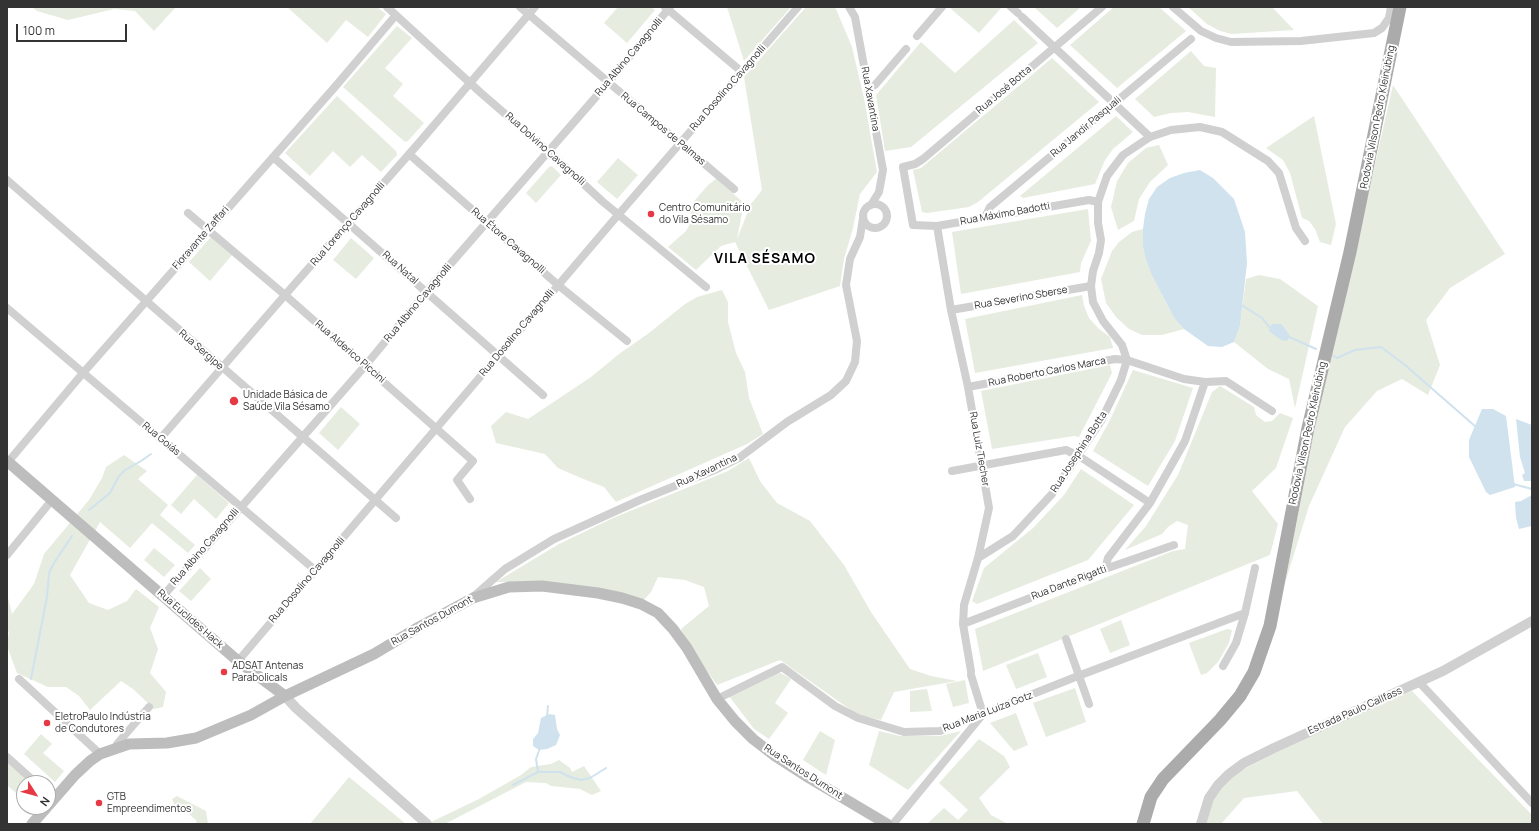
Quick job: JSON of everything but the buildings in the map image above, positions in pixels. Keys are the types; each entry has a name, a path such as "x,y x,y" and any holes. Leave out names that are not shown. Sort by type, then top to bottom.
{"main road":[{"name":"Rodovia Vilson Pedro Kleinübing","path":"1143,824 1151,797 1163,778 1220,720 1240,696 1254,672 1270,626 1308,428 1350,252 1400,7"},
{"name":"Rua Euclides Hack","path":"7,461 238,661 285,696"},
{"name":"Rua Santos Dumont","path":"56,794 90,761 100,754 129,744 167,743 196,738 251,715 285,696 374,654 419,627 473,598 509,587 542,586 598,593 641,604 658,613 673,628 687,648 717,699 735,721 753,739 775,756 887,824"},
{"name":"Rua Santos Dumont","path":"32,824 39,815"}],"street":[{"name":"Rua Dolvino Cavagnolli","path":"387,7 618,214 706,287"},
{"name":"Rua Campos de Palmas","path":"520,7 734,189"},
{"name":"Rua Lorenço Cavagnolli","path":"160,439 285,295 350,223 535,7"},
{"name":"Rua Dosolino Cavagnolli","path":"238,661 499,356 618,214 798,7"},
{"name":"Rua Xavantina","path":"849,7 855,17 883,170 879,192"},
{"path":"917,36 942,7"},
{"path":"1011,7 1150,137"},
{"name":"Rua José Botta","path":"913,225 903,167 914,164 923,159 1102,7"},
{"path":"1173,7 1201,31 1216,38 1231,42 1301,41 1374,33 1382,28 1389,18 1391,7"},
{"path":"668,8 742,72"},
{"name":"Rua Albino Cavagnolli","path":"163,596 240,506 365,366 487,222 608,83 668,8"},
{"name":"Fioravante Zaffari","path":"7,461 207,230 274,157 396,15"},
{"name":"Rua Jandir Pasquali","path":"985,217 990,207 1191,39"},
{"path":"876,85 906,49"},
{"path":"1272,411 1226,381 1205,382 1184,379 1127,360 1122,345 1103,321 1093,302 1091,286 1093,271 1099,253 1101,240 1098,223 1098,202 1107,176 1123,155 1150,137 1171,130 1200,127 1222,132 1268,161 1279,173 1296,228 1305,241"},
{"name":"Rua Étore Cavagnolli","path":"409,154 558,285 627,341"},
{"name":"Rua Natal","path":"274,157 543,396"},
{"name":"Rua Sergipe","path":"7,180 396,518"},
{"path":"874,228 867,225 863,218 865,209 871,205 879,192"},
{"path":"860,237 874,228 879,228 885,222 886,214 879,192"},
{"name":"Rua Máximo Badotti","path":"913,225 936,226 1089,200 1098,202"},
{"path":"871,205 878,205 884,208"},
{"name":"Rua Alderico Piccini","path":"188,214 285,295 473,461 457,480 470,500"},
{"name":"Rua Xavantina","path":"473,598 505,569 554,539 640,500 739,458 793,418 832,395 846,381 855,362 857,341 846,285 850,259 860,237 863,218"},
{"name":"Rua Luiz Tiecher","path":"936,226 951,310 968,387 989,508 978,558 964,604 963,624 971,673 983,714"},
{"name":"Rua Severino Sberse","path":"951,310 1091,286"},
{"name":"Rua Goiás","path":"7,308 315,570"},
{"name":"Rua Roberto Carlos Marca","path":"968,387 1116,359 1127,360"},
{"name":"Rua Josephina Botta","path":"978,558 1013,536 1052,494 1079,456 1101,421 1121,380 1127,360"},
{"path":"1105,569 1108,558 1150,503 1185,441 1205,382"},
{"path":"952,471 1066,450 1079,456 1150,503"},
{"path":"7,554 52,500"},
{"name":"Rua Dante Rigatti","path":"963,624 1105,569 1174,545"},
{"path":"1223,666 1236,643 1245,614 1255,568"},
{"name":"Rua Maria Luiza Gotz","path":"717,699 782,667 835,706 858,718 904,732 940,731 1078,676 1245,614"},
{"name":"Estrada Paulo Callfass","path":"1201,824 1209,798 1218,785 1229,774 1244,763 1443,671 1532,621"},
{"path":"1066,639 1089,704"},
{"path":"19,680 100,754"},
{"path":"1419,682 1532,803"},
{"name":"Rua Euclides Hack","path":"285,696 296,708 427,824"},
{"path":"118,748 117,744 149,707"},
{"path":"893,824 983,714"},
{"path":"7,757 27,775"}],"shaded area":[{"path":"32,7 176,7 154,31 135,11 114,9 68,20 37,11"},
{"path":"287,7 377,7 386,14 368,37 346,20 327,43"},
{"path":"618,7 651,7 655,10 627,43 604,23"},
{"path":"727,7 791,7 744,61"},
{"path":"806,7 834,7 836,9 852,47 864,98 877,172 860,194 853,228 844,259 840,286 769,310 735,242 721,246 696,270 668,247 686,231 691,222 690,206 708,185 716,179 744,203 737,239 751,204 762,190 744,77"},
{"path":"952,7 1002,7 979,33 951,9"},
{"path":"1034,7 1081,7 1057,28"},
{"path":"1114,7 1159,7 1186,31 1117,88 1070,45"},
{"path":"1188,7 1272,7 1294,30 1232,34 1220,31 1207,24"},
{"path":"1014,20 1038,43 911,147 885,151 876,95 921,42 955,73"},
{"path":"397,26 412,38 385,68 403,84 393,96 424,123 408,141 405,142 343,87"},
{"path":"1191,51 1204,66 1216,68 1215,117 1188,112 1171,113 1154,117 1135,99"},
{"path":"1052,58 1099,102 978,202 969,207 927,213 922,212 913,170 921,168"},
{"path":"1393,85 1505,254 1450,288 1426,320 1440,365 1428,395 1402,379 1377,391 1345,427 1309,506 1285,583 1315,426"},
{"path":"337,96 396,151 397,155 381,172 362,155 350,167 333,151 310,176 285,153"},
{"path":"1116,116 1133,132 1113,149 1105,160 1095,184 1023,198 1020,196"},
{"path":"1314,116 1336,224 1331,245 1320,242 1315,229 1309,221 1302,218 1290,173 1283,160 1266,148"},
{"path":"1159,145 1168,165 1150,182 1139,199 1134,221 1118,230 1111,207 1117,181 1128,163 1146,148"},
{"path":"618,158 638,175 617,199 597,182"},
{"path":"552,166 561,175 536,203 526,193 549,167"},
{"path":"1088,209 1091,241 1081,263 1080,272 961,294 952,232"},
{"path":"1143,229 1146,260 1174,318 1184,329 1162,335 1142,335 1129,329 1116,317 1106,303 1101,279 1112,251 1119,242 1132,232"},
{"path":"211,237 232,255 210,281 189,262"},
{"path":"351,238 374,258 356,279 333,260"},
{"path":"1259,275 1280,279 1318,306 1295,408 1289,379 1268,369 1234,342 1240,326 1246,279"},
{"path":"722,290 728,302 728,322 736,353 745,372 749,398 763,434 747,444 616,502 604,487 558,468 545,454 496,443 491,426 506,412 528,419 591,377 685,304 697,297"},
{"path":"1082,295 1084,306 1089,318 1099,329 1110,337 1113,348 975,373 965,319"},
{"path":"1110,365 1112,373 1079,437 1074,436 992,449 981,391"},
{"path":"1133,370 1193,388 1175,441 1148,486 1093,451 1110,420"},
{"path":"1220,386 1254,407 1256,415 1265,422 1272,421 1280,413 1293,418 1276,468 1252,491 1278,524 1270,555 983,671 975,629 1173,551 1185,549 1188,525 1177,521 1168,527 1162,534 1125,550 1146,526 1178,475 1212,392"},
{"path":"341,407 360,424 338,450 319,433"},
{"path":"124,455 147,471 138,479 168,505 160,515 195,545 188,553 152,523 130,548 100,522 70,575 89,603 108,610 127,601 136,589 159,607 150,628 158,649 150,673 166,692 163,707 154,709 133,689 121,681 90,710 79,696 66,687 48,687 17,673 7,646 9,631 7,633 7,594 12,614 34,584 44,554 89,500 102,478 106,467"},
{"path":"749,458 760,481 777,503 810,521 844,565 871,612 910,669 931,676 957,681 894,692 881,720 858,715 780,660 717,685 689,646 681,629 709,606 704,587 685,580 658,577 651,592 643,601 543,582 496,582 559,544 613,518 728,471"},
{"path":"1081,469 1134,505 1088,560 977,604 972,601 984,568 1033,528 1064,495"},
{"path":"197,475 229,503 216,519 194,499 181,514 171,505"},
{"path":"154,548 175,565 164,577 144,560"},
{"path":"200,568 211,579 191,601 179,591"},
{"path":"1121,620 1130,645 1110,653 1100,629"},
{"path":"1227,629 1232,630 1229,643 1218,662 1207,673 1201,675 1189,643"},
{"path":"1038,653 1047,677 1016,689 1006,665"},
{"path":"779,672 791,679 775,703 788,713 769,739 754,729 729,696"},
{"path":"965,680 969,703 953,707 946,684"},
{"path":"1075,688 1086,722 1046,737 1033,703"},
{"path":"927,689 932,711 910,712 910,691"},
{"path":"1412,691 1532,815 1532,824 1323,824 1297,791 1244,798 1221,824 1205,824 1211,800 1233,775 1279,751"},
{"path":"1016,713 1028,745 1014,751 990,723"},
{"path":"820,731 835,740 826,775 803,760"},
{"path":"879,731 900,736 940,736 961,731 908,790 869,765"},
{"path":"41,734 52,744 43,753 64,771 56,781 56,775 47,775 24,754"},
{"path":"979,739 1004,756 1010,767 979,798 991,815 1008,824 927,824 944,808 958,820 968,810 939,783"},
{"path":"559,760 570,768 572,772 584,766 601,791 592,795 580,789 551,786 546,783 526,782 445,824 434,824 431,822 479,799 521,775 531,767 551,764"},
{"path":"7,761 23,775 16,775 16,793 8,786 7,787"},
{"path":"349,777 406,824 310,824"},
{"path":"177,796 206,811 208,824 197,824 196,820 184,810 175,806 172,799"}],"water":[{"path":"1200,170 1213,178 1234,199 1245,232 1247,263 1240,326 1234,342 1222,347 1208,346 1184,329 1174,318 1152,275 1146,260 1143,245 1145,214 1149,199 1157,187 1170,178 1184,173"},
{"path":"1272,324 1281,324 1283,326 1290,336 1287,341 1281,340 1269,331"},
{"path":"1482,409 1493,409 1506,416 1515,487 1490,495 1486,492 1469,457 1469,440"},
{"path":"1516,419 1532,425 1532,481 1524,481 1522,475 1525,473 1520,457"},
{"path":"1532,495 1532,526 1519,529 1516,518 1515,502 1521,501"},
{"path":"549,714 555,715 557,729 560,735 556,745 547,749 539,750 533,746 533,739 538,733 541,718"}],"waterway":[{"path":"1240,304 1262,318 1272,330"},
{"path":"1287,336 1316,349"},
{"path":"1330,354 1337,358 1355,350 1381,347 1405,365 1476,427"},
{"path":"89,510 110,493 119,476 125,470 151,454"},
{"path":"1513,484 1532,489"},
{"path":"31,679 47,597 49,573 72,536"},
{"path":"547,717 548,706"},
{"path":"538,772 536,759 540,748"},
{"path":"513,785 538,772 560,772 581,780 590,778 606,768"}],"place":[{"name":"Centro Comunitário do Vila Sésamo","path":"651,214"},
{"name":"Unidade Básica de Saúde Vila Sésamo","path":"234,401"},
{"name":"ADSAT Antenas Parabolicals","path":"224,672"},
{"name":"EletroPaulo Indústria de Condutores","path":"47,723"},
{"name":"GTB Empreendimentos","path":"99,803"}],"district":[{"name":"VILA SÉSAMO","path":"765,259"}]}
